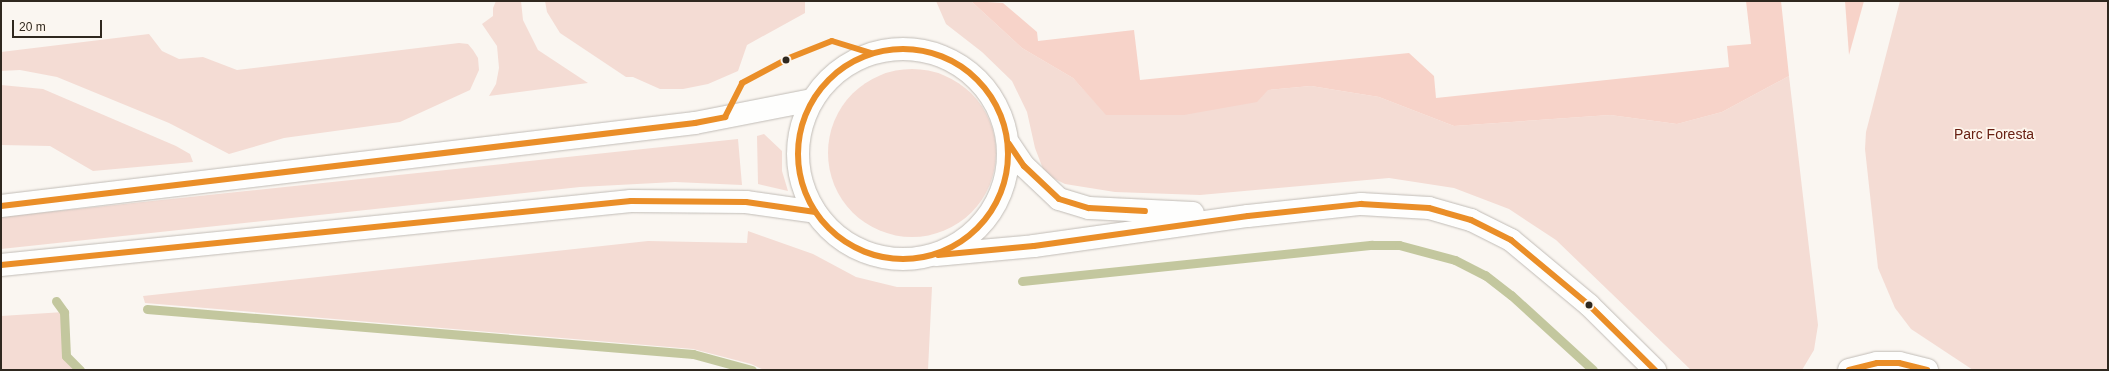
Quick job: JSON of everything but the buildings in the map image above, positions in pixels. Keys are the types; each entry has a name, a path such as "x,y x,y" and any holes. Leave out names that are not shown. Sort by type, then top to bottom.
{"street":[{"path":"936,255 968,238 992,212 1007,179 1009,144 1000,110 981,82 954,61 922,49 896,48 871,53 848,63 827,79 812,100 798,137 799,176 815,212 838,237 868,254 902,260 936,255 1034,246 1248,216 1361,204 1396,204 1429,208 1471,220 1511,240 1589,306 1654,370"},
{"path":"1,206 695,123 812,100"},
{"path":"1009,144 1024,166 1059,199 1089,208 1248,216"},
{"path":"1,265 631,201 746,202 815,212"},
{"path":"1849,370 1877,363 1899,363 1927,370"}],"green space":[{"path":"496,1 521,1 523,20 538,50 588,83 489,96 496,84 499,68 497,46 482,24 493,16 493,8"},
{"path":"545,1 805,1 805,13 747,45 738,71 708,84 683,89 660,89 633,77 626,77 560,33 547,12"},
{"path":"936,1 971,1 1022,48 1073,78 1107,115 1267,90 1311,86 1379,97 1454,126 1610,115 1677,124 1722,112 1789,76 1818,325 1814,350 1802,370 1691,370 1556,240 1509,209 1454,188 1389,178 1200,195 1115,192 1065,184 1045,174 1035,148 1027,112 1012,81 982,52 946,24"},
{"name":"Parc Foresta","path":"1900,1 2108,1 2108,370 1973,370 1911,329 1895,308 1878,268 1865,149 1866,132"},
{"path":"149,34 162,51 179,59 203,57 237,70 459,43 468,44 473,50 478,58 479,70 470,90 400,122 284,138 229,154 169,123 57,77 20,70 1,71 1,52"},
{"path":"904,69 920,69 944,75 959,83 972,93 982,106 990,121 995,137 995,169 990,185 982,200 972,213 959,223 936,234 920,237 904,237 888,234 872,227 858,218 847,207 838,193 831,177 828,161 828,145 831,129 838,113 847,99 858,88 872,79 888,72"},
{"path":"1,85 43,89 176,146 190,154 193,162 93,171 50,146 1,145"},
{"path":"764,134 782,151 782,171 788,191 758,184 757,136"},
{"path":"738,139 742,185 675,182 580,187 1,249 1,217"},
{"path":"748,231 813,254 856,277 897,287 932,287 928,370 764,370 751,364 693,349 145,303 143,296 648,241 747,243"},
{"path":"64,312 66,356 80,370 1,370 1,316"}],"shaded area":[{"path":"971,1 1003,3 1037,32 1038,41 1134,30 1140,80 1409,53 1434,76 1436,98 1729,67 1727,46 1751,44 1746,1 1781,1 1789,76 1722,112 1677,124 1610,115 1454,126 1379,97 1311,86 1268,90 1257,102 1184,115 1106,115 1073,78 1022,48"},
{"path":"1845,1 1864,1 1849,55"}],"waterway":[{"path":"1022,281 1372,245 1399,245 1455,260 1485,275 1511,295 1593,370"},
{"path":"56,301 64,312 66,356 80,370"},
{"path":"147,309 693,354 752,370"}],"transit line":[{"path":"1,206 695,123 725,117 742,83 789,58 832,41 871,53"},
{"path":"893,49 913,49 934,53 953,61 970,73 984,87 996,104 1004,123 1008,144 1008,154 1008,164 1004,185 996,204 984,221 970,235 953,247 934,255 913,259 893,259 872,255 853,247 836,235 822,221 810,204 802,185 798,164 798,144 802,123 810,104 822,87 836,73 853,61 872,53 893,49"},
{"path":"1009,144 1024,166 1059,199 1089,208 1145,211"},
{"path":"1,265 631,201 746,202 815,212"},
{"path":"938,255 1034,246 1248,216 1361,204 1429,208 1471,220 1511,240 1589,305 1655,370"},
{"path":"1849,370 1877,363 1899,363 1927,370"}]}
